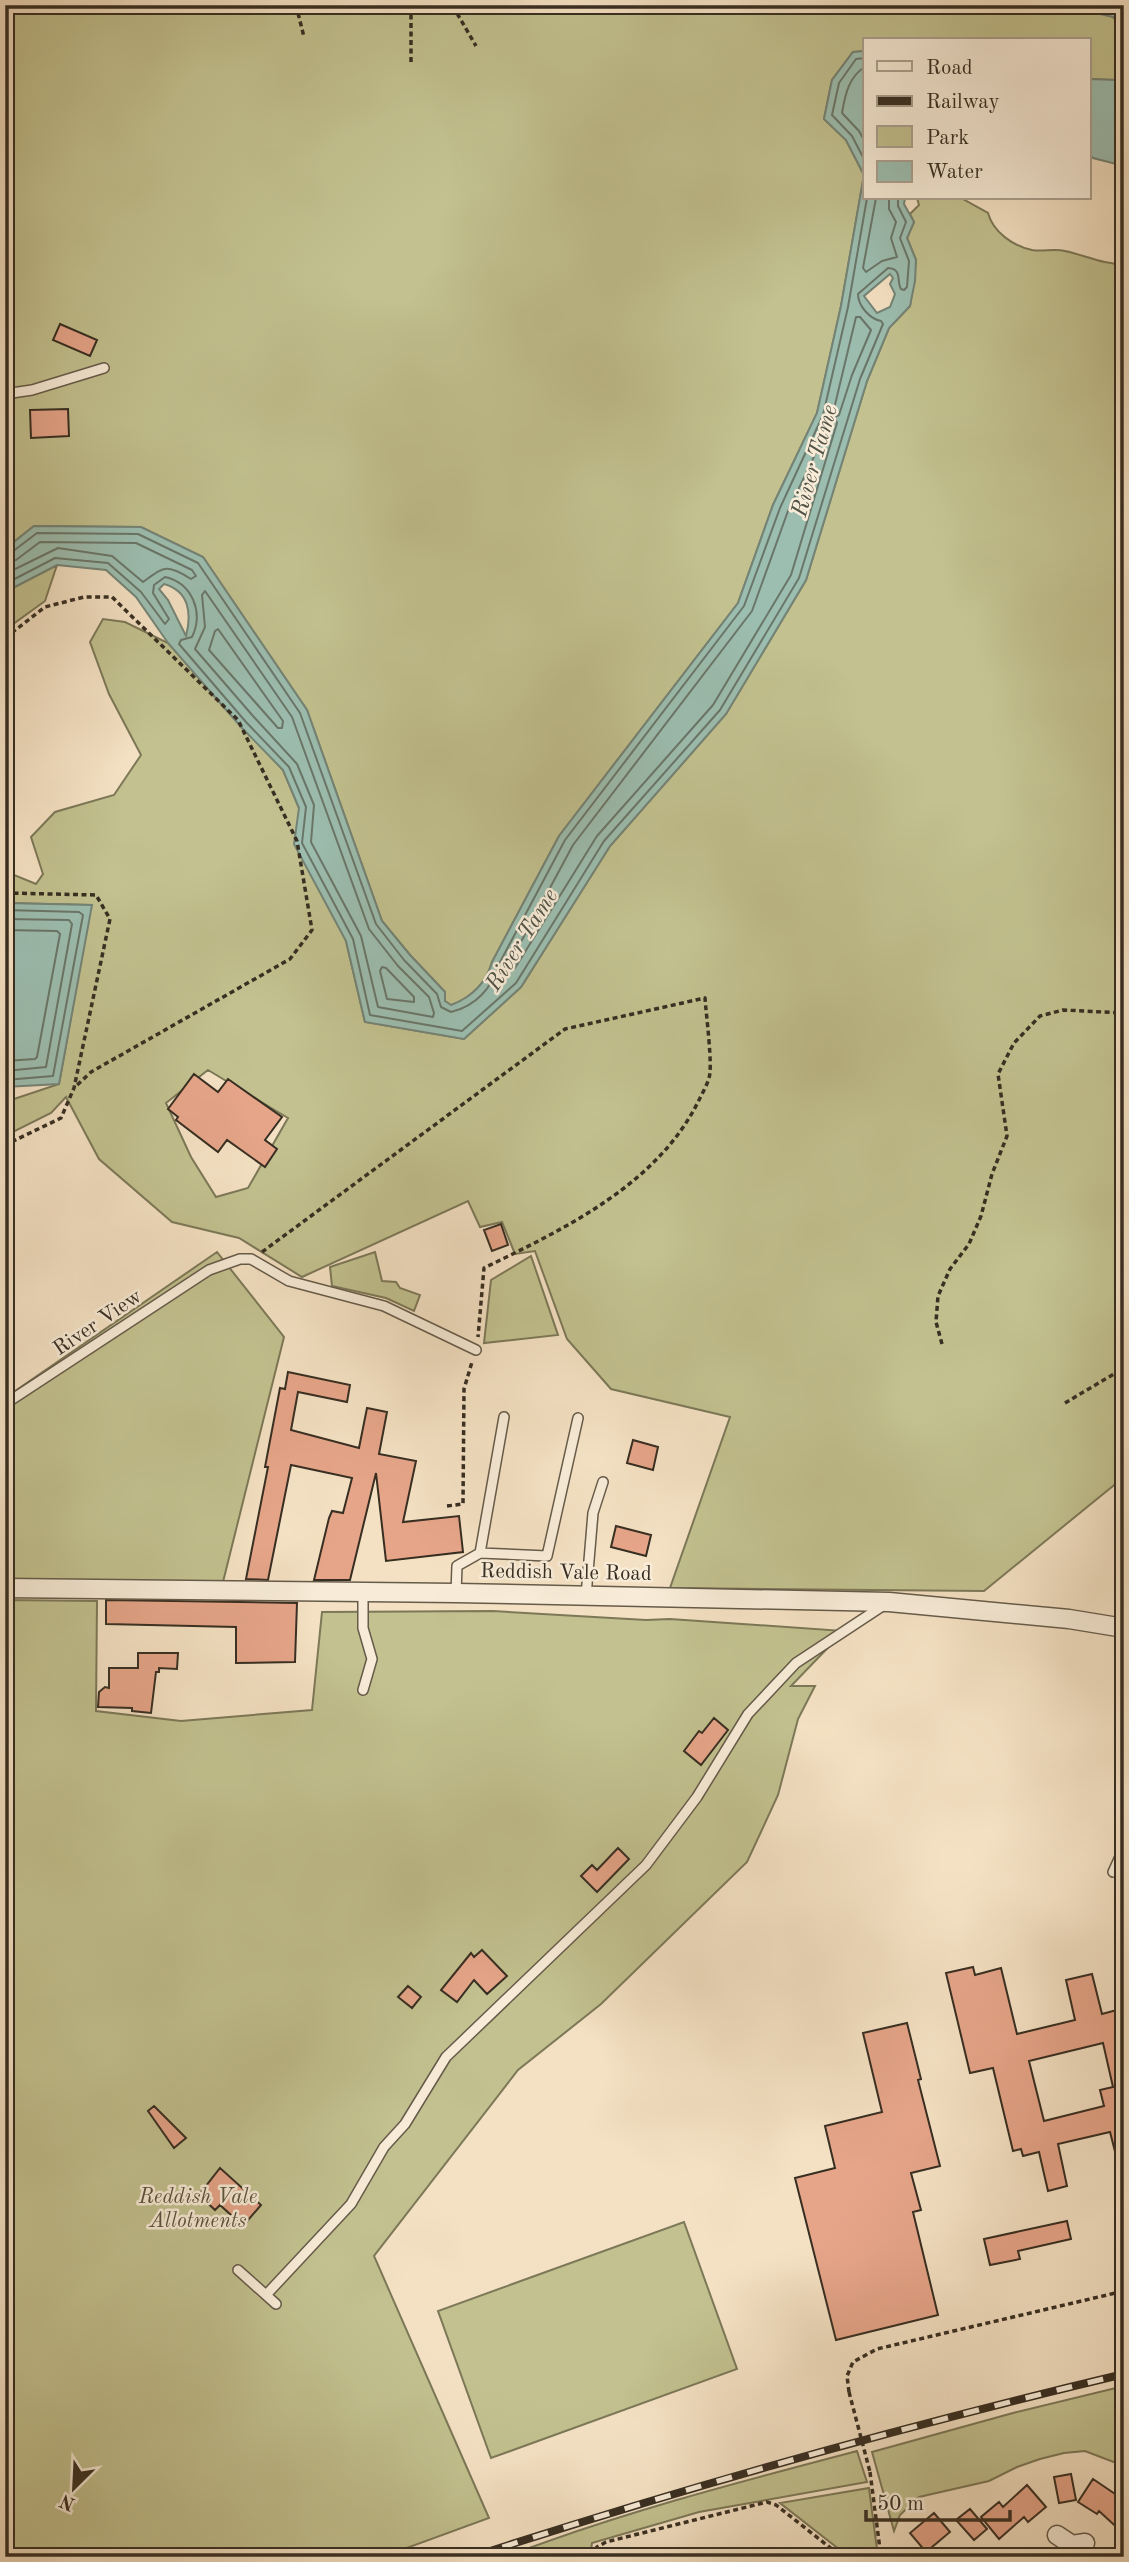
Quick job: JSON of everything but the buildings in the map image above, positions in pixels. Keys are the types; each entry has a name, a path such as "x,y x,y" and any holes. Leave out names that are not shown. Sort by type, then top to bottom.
{"street":[{"name":"Reddish Vale Road","path":"5,1588 456,1593 889,1602 1069,1619 1124,1628"}],"lane":[{"path":"5,394 32,390 104,368"},
{"name":"River View","path":"5,1404 209,1270 240,1259 251,1259"},
{"path":"251,1259 289,1280 384,1306 476,1350"},
{"path":"480,1553 504,1417"},
{"path":"456,1593 457,1566 480,1553 547,1556 578,1418"},
{"path":"586,1596 593,1513 603,1482"},
{"path":"363,1593 363,1628 372,1659 363,1690"},
{"path":"266,2295 351,2204 384,2147 405,2124 446,2057 646,1865 697,1797 748,1714 796,1663 889,1602"},
{"path":"1113,1872 1124,1848"},
{"path":"238,2270 276,2304"}],"path":[{"path":"296,5 304,37"},
{"path":"411,62 411,12 414,5"},
{"path":"456,5 458,15 476,46"},
{"path":"5,638 45,607 85,597 112,597 238,720 297,841 312,930 290,959 91,1072 74,1088"},
{"path":"5,893 96,895 110,919 74,1088 61,1118 5,1145"},
{"path":"251,1259 565,1029 705,998 710,1077 690,1118 673,1142 645,1171 574,1222 484,1268 476,1350 464,1388 463,1503 447,1506"},
{"path":"942,1345 936,1322 938,1296 950,1269 969,1244 1007,1136 998,1074 1014,1043 1040,1016 1063,1010 1124,1013"},
{"path":"1065,1403 1124,1367"},
{"path":"881,2557 870,2472 849,2392 847,2376 853,2362 877,2349 1124,2291"},
{"path":"591,2557 597,2547 606,2542 767,2502 776,2505 842,2557"}],"green space":[{"path":"5,5 1089,5 1091,12 1111,16 1118,22 1124,47 1122,65 1116,80 1090,79 1090,38 863,38 863,51 853,52 832,80 824,119 846,140 863,173 863,181 841,306 817,413 773,505 738,603 559,836 482,983 472,994 451,1006 445,1001 445,992 382,921 307,710 203,557 141,527 34,526 5,549"},
{"path":"918,200 965,200 988,213 999,232 1025,248 1061,250 1124,264 1124,1477 984,1591 670,1588 730,1417 611,1389 567,1339 535,1251 515,1254 502,1222 480,1227 468,1201 302,1277 239,1238 172,1222 99,1159 66,1097 51,1113 5,1136 5,1102 59,1084 91,905 5,903 5,869 36,884 43,874 31,837 55,812 114,795 141,755 109,694 90,642 103,619 125,622 168,643 283,770 346,941 365,1022 464,1039 521,987 610,846 726,714 806,580 867,381 889,328 910,306 916,260 907,238 914,222 910,214 919,205","holes":["208,1070 288,1118 248,1188 216,1197 191,1157 166,1103"]},
{"path":"57,565 45,601 12,625 5,645 5,592"},
{"path":"217,1252 284,1337 222,1586 5,1580 5,1398"},
{"path":"375,1252 382,1281 396,1282 400,1288 420,1295 414,1311 386,1298 332,1286 330,1267"},
{"path":"531,1256 558,1335 484,1343 491,1280"},
{"name":"Reddish Vale Allotments","path":"5,1600 97,1601 96,1711 181,1721 312,1710 322,1612 493,1611 844,1631 791,1686 815,1686 798,1719 778,1795 747,1862 601,2004 518,2070 374,2256 489,2518 382,2557 5,2557"},
{"path":"684,2222 737,2369 491,2458 438,2311"},
{"path":"1124,2386 1124,2466 1085,2451 1040,2459 989,2481 919,2497 900,2515 894,2531 872,2452"},
{"path":"857,2451 867,2482 699,2512 592,2543 590,2557 505,2557 636,2512"},
{"path":"869,2488 878,2557 849,2557 780,2503"}],"water":[{"path":"1089,5 1124,5 1124,30 1113,17 1091,12"},
{"path":"863,51 863,173 846,140 824,119 832,80 853,52"},
{"path":"1124,66 1124,166 1093,158 1090,154 1090,79 1116,80"},
{"name":"River Tame","path":"863,181 863,200 905,200 904,204 914,222 907,238 916,260 915,281 910,306 889,328 867,381 806,580 726,714 610,846 521,987 464,1039 365,1022 346,941 294,844 299,808 283,770 241,727 168,643 136,597 106,570 57,565 5,592 5,549 34,526 141,527 203,557 307,710 382,921 445,992 445,1001 451,1005 477,989 486,977 559,836 738,603 773,505 817,413 841,306","holes":["890,274 893,278 890,284 895,294 890,307 877,313 864,296","164,584 184,597 187,604 189,619 186,636 168,600 159,589"]},
{"path":"5,903 92,905 59,1084 5,1087"}],"railway":[{"path":"472,2557 633,2506 796,2459 1124,2374"}]}
